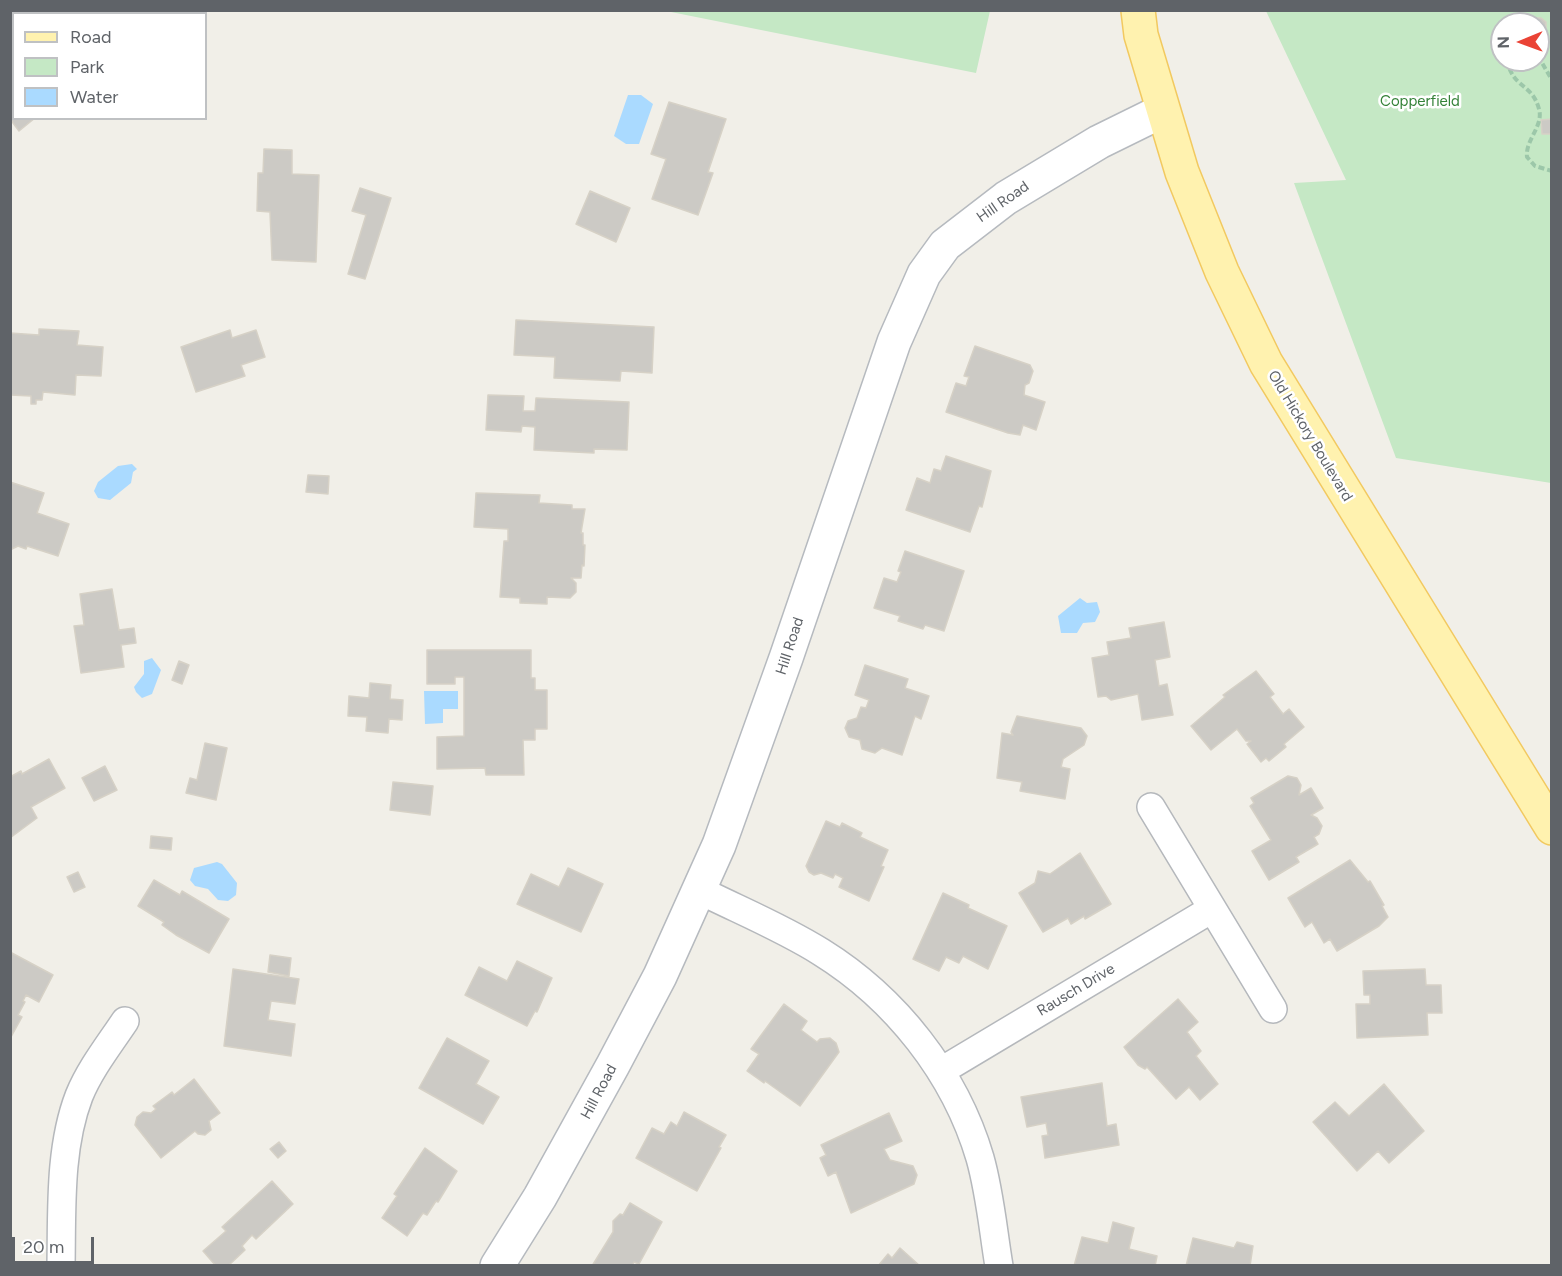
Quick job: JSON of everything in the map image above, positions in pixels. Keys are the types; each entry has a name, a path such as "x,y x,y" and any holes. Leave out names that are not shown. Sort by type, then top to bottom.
{"main road":[{"name":"Old Hickory Boulevard","path":"1138,10 1141,35 1162,111 1202,224 1266,363 1543,795 1551,828"}],"street":[{"name":"Hill Road","path":"497,1266 540,1197 591,1107 660,976 719,845 747,770 894,342 924,274 945,245 1006,198 1100,142 1162,111"},
{"path":"1151,807 1273,1009"},
{"path":"699,890 796,938 837,962 891,1010 941,1071 969,1124 980,1159 999,1266"},
{"name":"Rausch Drive","path":"941,1071 1212,909"},
{"path":"62,1266 66,1158 74,1111 88,1077 125,1021"}],"path":[{"path":"1509,72 1510,75 1529,90 1540,110 1539,123 1528,143 1527,157 1535,166 1551,171"}],"green space":[{"path":"666,11 990,11 976,73"},
{"name":"Copperfield","path":"1266,11 1551,11 1551,483 1396,458 1294,183 1346,180"}],"water":[{"path":"628,95 641,95 653,104 639,144 626,144 614,136"},
{"path":"132,464 137,469 133,472 131,483 110,500 98,498 94,491 98,482 118,466"},
{"path":"1080,598 1087,603 1097,602 1100,612 1095,622 1083,623 1077,633 1061,633 1058,616"},
{"path":"152,658 161,670 152,694 142,698 134,687 144,674 144,661"},
{"path":"424,691 458,691 458,709 443,709 443,723 425,724"},
{"path":"217,862 222,864 237,883 236,895 228,901 218,900 208,889 195,886 190,880 194,868"}],"building":[{"path":"12,46 12,120 33,120 19,131 10,119 10,47"},
{"path":"669,102 726,119 708,172 713,173 698,215 652,199 666,159 651,154"},
{"path":"1552,119 1552,134 1542,134 1541,120"},
{"path":"264,149 292,150 292,174 319,175 316,262 272,260 270,212 257,211 258,173 263,173"},
{"path":"360,188 391,198 365,279 348,274 366,215 352,211"},
{"path":"590,191 630,208 616,242 576,224"},
{"path":"516,320 654,327 652,373 621,371 620,381 554,378 555,357 514,355"},
{"path":"39,329 79,331 77,345 103,347 101,376 76,375 75,395 43,392 42,400 36,400 36,404 31,404 31,396 10,395 10,333 39,335"},
{"path":"230,330 232,338 256,330 265,357 241,365 245,376 196,392 181,347"},
{"path":"975,346 1030,365 1033,371 1029,383 1025,385 1024,395 1045,402 1036,430 1023,425 1020,435 1008,433 946,412 956,383 966,386 969,377 964,376"},
{"path":"488,395 524,396 523,411 535,411 536,398 629,402 627,450 594,449 594,453 534,450 535,427 522,426 521,432 486,430"},
{"path":"946,456 991,471 982,507 979,506 970,532 906,510 917,478 930,483 934,469 941,471"},
{"path":"308,475 329,476 328,494 306,492"},
{"path":"10,482 44,493 37,513 69,524 58,556 27,546 26,549 18,546 10,550"},
{"path":"476,493 540,495 539,503 572,505 572,509 585,509 581,533 583,533 583,545 585,545 584,566 582,565 581,578 571,578 576,583 576,592 570,598 547,597 547,604 520,603 520,598 500,597 504,541 508,541 508,529 474,527"},
{"path":"905,551 964,571 944,631 925,625 923,629 898,621 900,616 874,608 884,578 897,582"},
{"path":"112,589 119,630 134,628 136,643 121,645 124,667 81,673 74,626 84,625 80,594"},
{"path":"1164,622 1170,657 1155,660 1159,686 1167,684 1173,715 1142,720 1138,694 1111,700 1106,696 1098,697 1092,658 1109,655 1107,642 1131,638 1129,628"},
{"path":"427,650 531,650 531,678 535,678 535,690 547,690 547,729 535,729 535,740 523,740 524,775 486,775 485,768 437,769 437,737 464,736 464,677 455,677 455,684 427,684"},
{"path":"179,661 189,665 182,684 172,680"},
{"path":"865,665 908,679 905,688 929,696 921,719 915,716 902,755 882,748 875,753 862,749 860,740 849,737 845,728 848,721 857,718 861,707 866,708 869,700 855,695"},
{"path":"1256,671 1274,694 1270,697 1283,714 1289,709 1304,727 1284,744 1286,747 1269,761 1266,758 1261,762 1247,744 1251,741 1246,741 1237,729 1211,750 1191,726 1225,697 1223,695"},
{"path":"370,683 391,685 390,699 403,700 402,720 389,719 388,733 366,731 367,717 348,716 349,696 369,698"},
{"path":"1017,716 1081,728 1087,736 1084,745 1063,759 1061,767 1070,769 1065,799 1020,791 1022,782 997,778 1002,733 1013,735 1011,732"},
{"path":"205,743 227,748 216,800 186,793 190,778 197,780"},
{"path":"49,759 65,788 31,807 37,818 10,838 10,777 21,771 22,774"},
{"path":"105,766 117,790 94,801 82,778"},
{"path":"1288,776 1297,778 1301,785 1299,795 1311,788 1323,808 1311,815 1317,818 1322,826 1319,834 1314,837 1318,844 1296,857 1299,862 1269,880 1252,851 1271,840 1250,806 1254,803 1251,798"},
{"path":"393,782 433,786 430,815 390,810"},
{"path":"826,821 840,827 842,823 862,833 860,837 888,850 881,866 884,867 869,901 839,887 843,878 835,874 833,878 821,873 814,875 809,872 806,866"},
{"path":"151,836 172,838 171,850 150,848"},
{"path":"1080,853 1111,904 1085,919 1084,916 1071,924 1068,918 1043,932 1019,893 1035,883 1038,871 1050,874"},
{"path":"1350,860 1368,882 1370,881 1388,917 1379,926 1337,951 1330,939 1324,943 1312,922 1305,927 1288,898"},
{"path":"568,868 603,884 581,932 517,904 531,874 559,887"},
{"path":"78,872 85,887 74,892 67,877"},
{"path":"154,880 180,895 182,891 229,919 209,953 176,935 162,925 164,922 138,906"},
{"path":"943,893 969,905 968,908 1007,926 988,969 963,956 959,963 946,957 939,971 913,959"},
{"path":"10,952 53,975 39,1002 26,995 18,1015 22,1017 11,1037"},
{"path":"270,955 291,958 289,976 268,972"},
{"path":"517,961 552,978 537,1012 535,1011 527,1026 465,995 479,967 507,981"},
{"path":"233,969 299,979 295,1004 271,1001 268,1020 295,1024 291,1056 224,1046"},
{"path":"1425,969 1426,985 1441,985 1442,1013 1427,1013 1428,1035 1357,1038 1356,1004 1370,1004 1370,995 1364,995 1363,971"},
{"path":"1178,999 1198,1022 1187,1032 1201,1051 1196,1056 1218,1084 1200,1100 1189,1087 1176,1099 1147,1067 1145,1069 1138,1065 1124,1047"},
{"path":"784,1004 807,1021 801,1030 817,1042 820,1039 830,1038 836,1043 839,1052 800,1106 747,1071 759,1054 751,1049"},
{"path":"447,1038 489,1061 476,1084 499,1097 483,1124 419,1088"},
{"path":"194,1079 220,1113 209,1121 211,1130 205,1135 195,1131 161,1158 135,1125 137,1117 143,1112 151,1113 156,1109 153,1106 172,1092 174,1095"},
{"path":"1102,1083 1107,1126 1116,1124 1119,1145 1045,1158 1042,1136 1048,1135 1046,1123 1027,1127 1021,1097"},
{"path":"1384,1084 1424,1131 1389,1163 1378,1151 1357,1171 1313,1122 1335,1102 1349,1116"},
{"path":"684,1112 726,1135 697,1191 636,1158 652,1128 664,1134 671,1122 677,1126"},
{"path":"889,1113 902,1141 884,1149 890,1160 913,1166 917,1175 914,1184 851,1213 836,1172 828,1176 820,1158 826,1155 821,1145"},
{"path":"279,1142 286,1151 278,1158 270,1149"},
{"path":"425,1148 457,1171 438,1202 436,1201 427,1215 423,1213 407,1236 382,1218 397,1196 394,1194"},
{"path":"272,1181 293,1204 256,1239 252,1235 242,1246 245,1250 228,1266 216,1266 203,1251 226,1231 222,1227"},
{"path":"630,1203 662,1222 639,1264 634,1262 632,1266 592,1266 613,1232 613,1221 620,1214 623,1215"},
{"path":"1113,1222 1134,1228 1129,1249 1157,1256 1155,1266 1074,1266 1082,1237 1108,1243"},
{"path":"1193,1238 1234,1248 1237,1242 1253,1246 1250,1266 1186,1266"},
{"path":"900,1248 920,1266 878,1266 888,1254 892,1258"}]}
